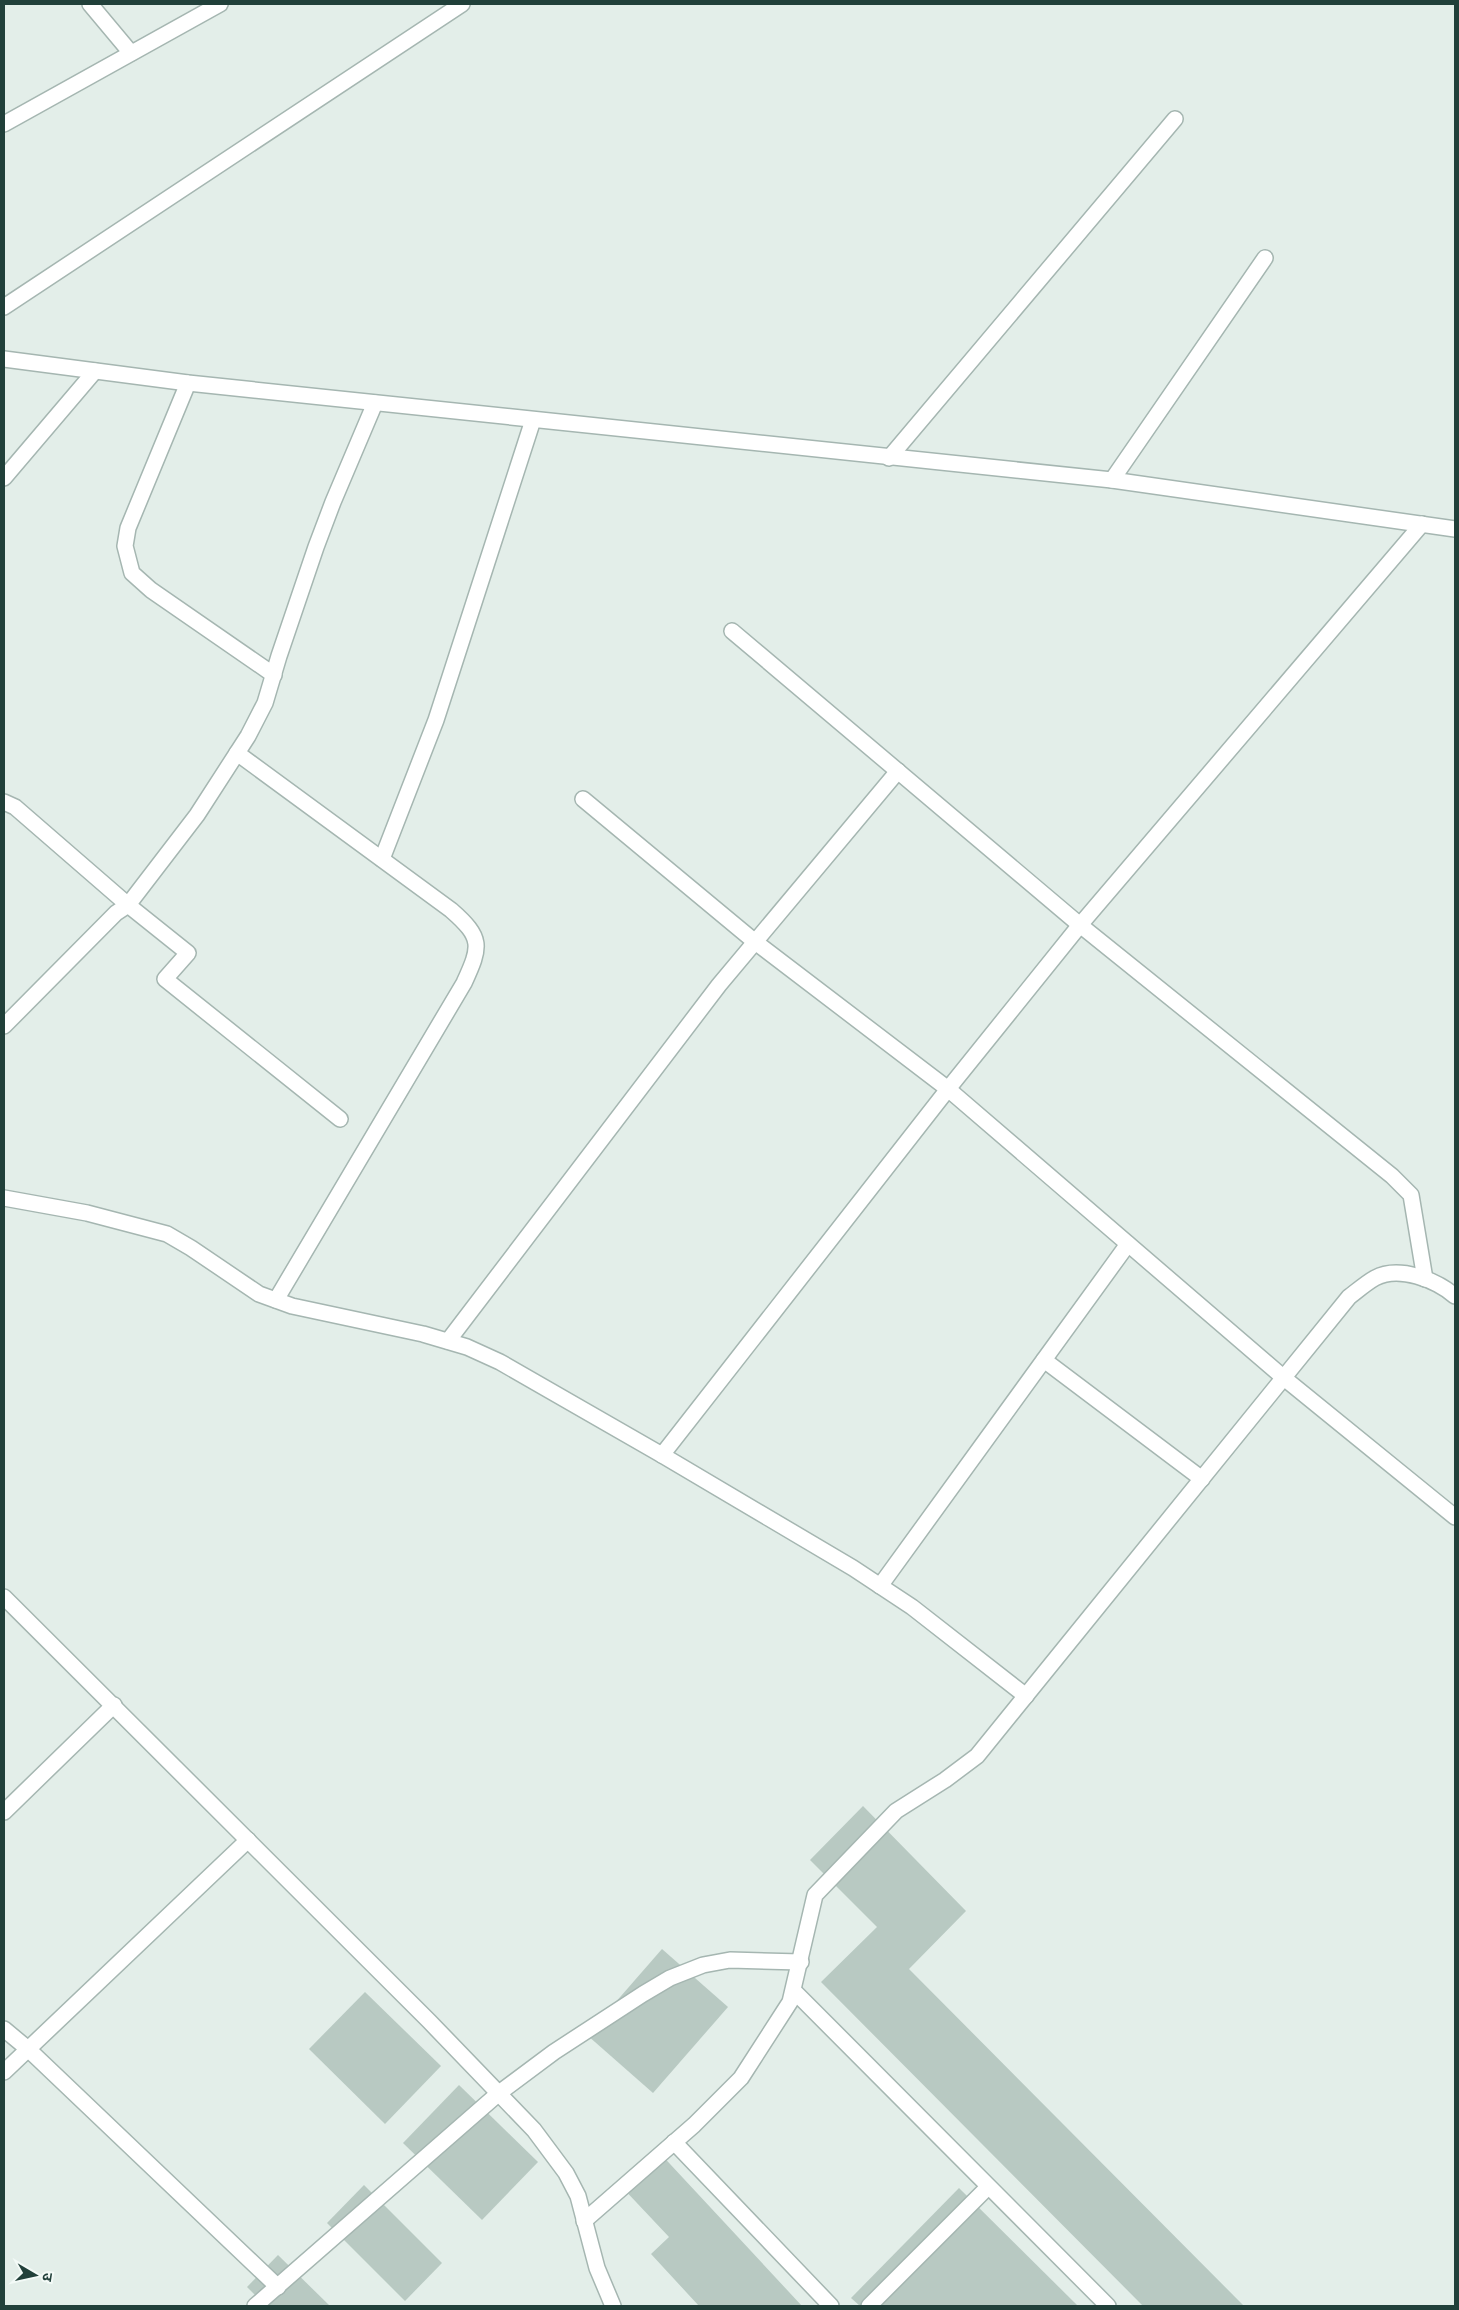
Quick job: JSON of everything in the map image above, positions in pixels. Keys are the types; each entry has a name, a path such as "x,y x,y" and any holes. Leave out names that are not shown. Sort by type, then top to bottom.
{"street":[{"path":"90,4 131,53"},
{"path":"4,124 220,4"},
{"path":"4,307 462,4"},
{"path":"889,458 1175,119"},
{"path":"1112,480 1265,258"},
{"path":"4,359 188,383 1112,480 1455,529"},
{"path":"4,478 95,372"},
{"path":"188,383 128,528 125,546 132,573 151,590 274,675"},
{"path":"6,1019 116,913 128,905 197,815 237,753 266,703 294,609 333,502 375,403"},
{"path":"382,859 436,720 533,420"},
{"path":"662,1455 948,1089 1080,925 1422,524"},
{"path":"732,631 1080,925 1392,1176 1411,1195 1425,1279"},
{"path":"237,753 452,910 471,927 477,942 474,961 464,983 276,1300"},
{"path":"448,1341 754,941 898,771"},
{"path":"583,799 754,941 948,1089 1284,1378 1455,1517"},
{"path":"4,802 15,808 128,905 188,953 165,979 340,1119"},
{"path":"4,1198 87,1213 168,1234 259,1294 276,1300 448,1341 467,1347 500,1362 854,1568 912,1607 1026,1696"},
{"path":"880,1586 1128,1244"},
{"path":"584,2221 717,2103 741,2078 790,2002 801,1962 815,1895 896,1811 946,1780 977,1756 1349,1297 1376,1277 1400,1273 1425,1279 1445,1288 1455,1296"},
{"path":"1044,1360 1202,1479"},
{"path":"4,1597 114,1705 534,2130 566,2173 578,2196 597,2268 613,2306"},
{"path":"4,1812 114,1705"},
{"path":"4,2072 248,1840"},
{"path":"255,2306 499,2093 554,2052 670,1978 703,1965 730,1960 801,1962"},
{"path":"794,1991 1108,2306"},
{"path":"4,2029 28,2049 278,2286"},
{"path":"674,2142 831,2306"},
{"path":"869,2306 988,2187"}],"building":[{"path":"863,1806 966,1911 909,1969 1244,2306 1143,2306 821,1982 877,1927 810,1860"},
{"path":"662,1949 728,2007 653,2093 587,2035"},
{"path":"365,1992 441,2066 385,2124 309,2049"},
{"path":"459,2085 538,2162 482,2220 403,2143"},
{"path":"657,2150 802,2306 699,2306 651,2254 669,2237 620,2185"},
{"path":"364,2185 442,2263 405,2301 327,2223"},
{"path":"959,2188 1078,2306 860,2306 851,2298"},
{"path":"278,2255 330,2306 266,2306 247,2287"}]}
